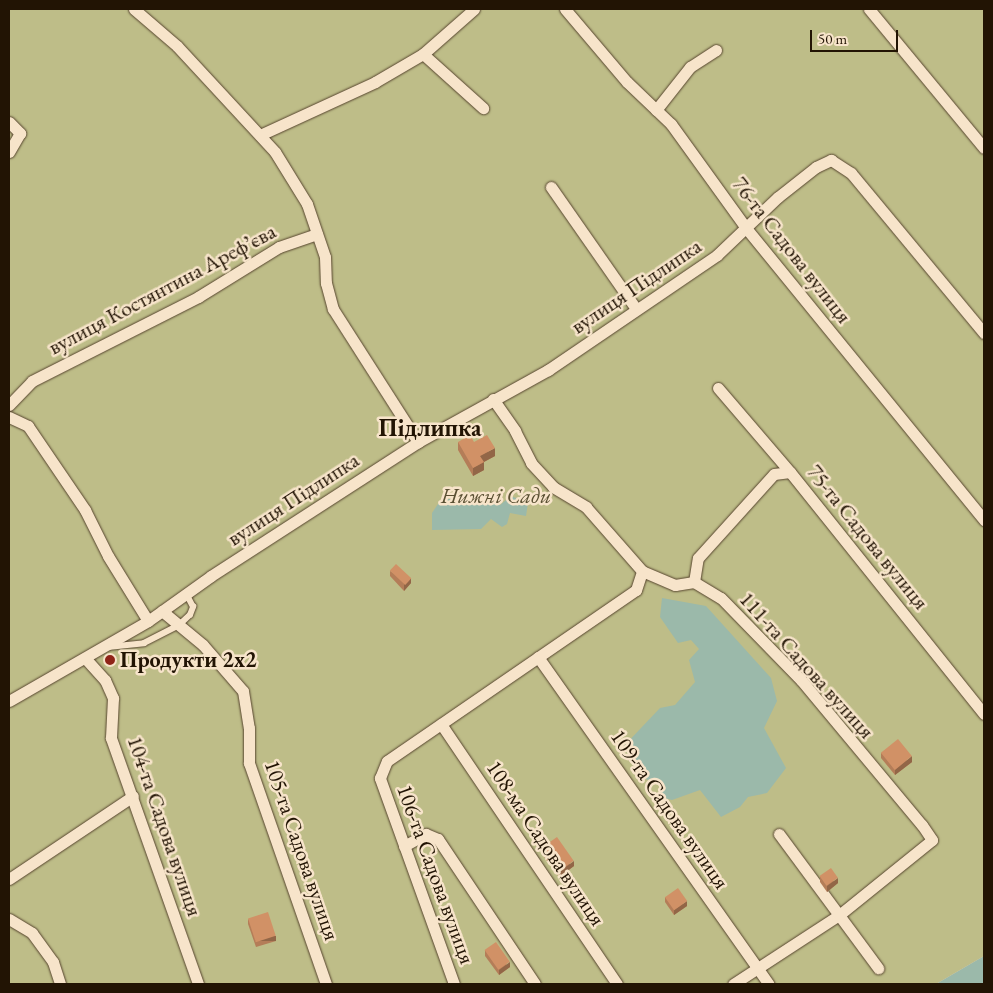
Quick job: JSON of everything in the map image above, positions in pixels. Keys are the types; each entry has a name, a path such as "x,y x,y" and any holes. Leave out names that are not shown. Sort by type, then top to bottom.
{"street":[{"path":"134,9 177,46 275,152 306,204 325,257 326,282 333,309 418,442"},
{"path":"260,135 375,82 422,54 474,9"},
{"name":"76-та Садова вулиця","path":"565,9 627,82 671,124 746,228 984,520"},
{"path":"869,9 984,148"},
{"path":"656,110 690,67 716,50"},
{"path":"422,54 483,108"},
{"path":"9,122 20,133 9,152"},
{"name":"вулиця Підлипка","path":"9,701 148,621 186,594 418,442 548,370 717,255 816,167 831,160 851,173 984,333"},
{"path":"551,187 636,309"},
{"name":"вулиця Костянтина Арефʼєва","path":"9,406 32,381 198,297 280,247 316,234"},
{"name":"75-та Садова вулиця","path":"718,388 790,472 984,714"},
{"path":"493,399 515,431 531,463 554,487 586,507 642,571 675,585 694,582 698,558 774,474 790,472"},
{"path":"9,417 28,426 85,510 108,556 148,621"},
{"path":"441,724 636,590 642,571"},
{"name":"111-та Садова вулиця","path":"694,582 720,598 801,680 922,825 932,840 839,915"},
{"name":"105-та Садова вулиця","path":"162,611 203,645 243,691 249,728 249,764 326,984"},
{"name":"109-та Садова вулиця","path":"538,657 768,984"},
{"name":"104-та Садова вулиця","path":"85,658 105,680 113,698 111,738 198,984"},
{"name":"106-та Садова вулиця","path":"441,724 388,761 380,778 454,984"},
{"name":"108-ма Садова вулиця","path":"441,724 617,984"},
{"path":"9,879 133,796"},
{"path":"404,846 426,834 438,839 536,984"},
{"path":"780,834 878,968"},
{"path":"733,984 839,915"},
{"path":"9,921 32,933 52,962 60,984"}],"lane":[{"path":"104,648 144,644 178,626 190,616 193,607 186,594"}],"green space":[{"name":"Нижні Сади","path":"9,9 984,9 984,956 936,984 9,984"}],"shaded area":[{"path":"461,496 465,502 481,499 500,505 511,496 528,503 526,516 510,513 507,524 502,527 491,519 481,529 432,530 432,513 440,501"},
{"path":"662,598 706,606 771,678 777,701 764,728 786,768 767,793 748,797 740,807 721,817 700,790 672,800 660,797 660,783 645,779 635,760 622,748 660,708 675,705 695,682 689,660 699,649 691,640 678,643 660,617"},
{"path":"984,956 984,984 936,984"}],"building":[{"path":"470,435 474,442 487,435 495,448 480,456 484,462 473,468 458,442"},
{"path":"396,564 411,578 405,585 390,571"},
{"path":"898,739 912,756 895,770 881,753"},
{"path":"557,837 574,861 558,872 541,848"},
{"path":"831,868 838,878 826,886 820,876"},
{"path":"678,888 687,901 674,910 665,897"},
{"path":"268,912 276,936 256,942 248,918"},
{"path":"496,942 510,962 498,970 485,950"}],"place":[{"name":"Продукти 2х2","path":"110,660"}],"district":[{"name":"Підлипка","path":"430,428"}]}
